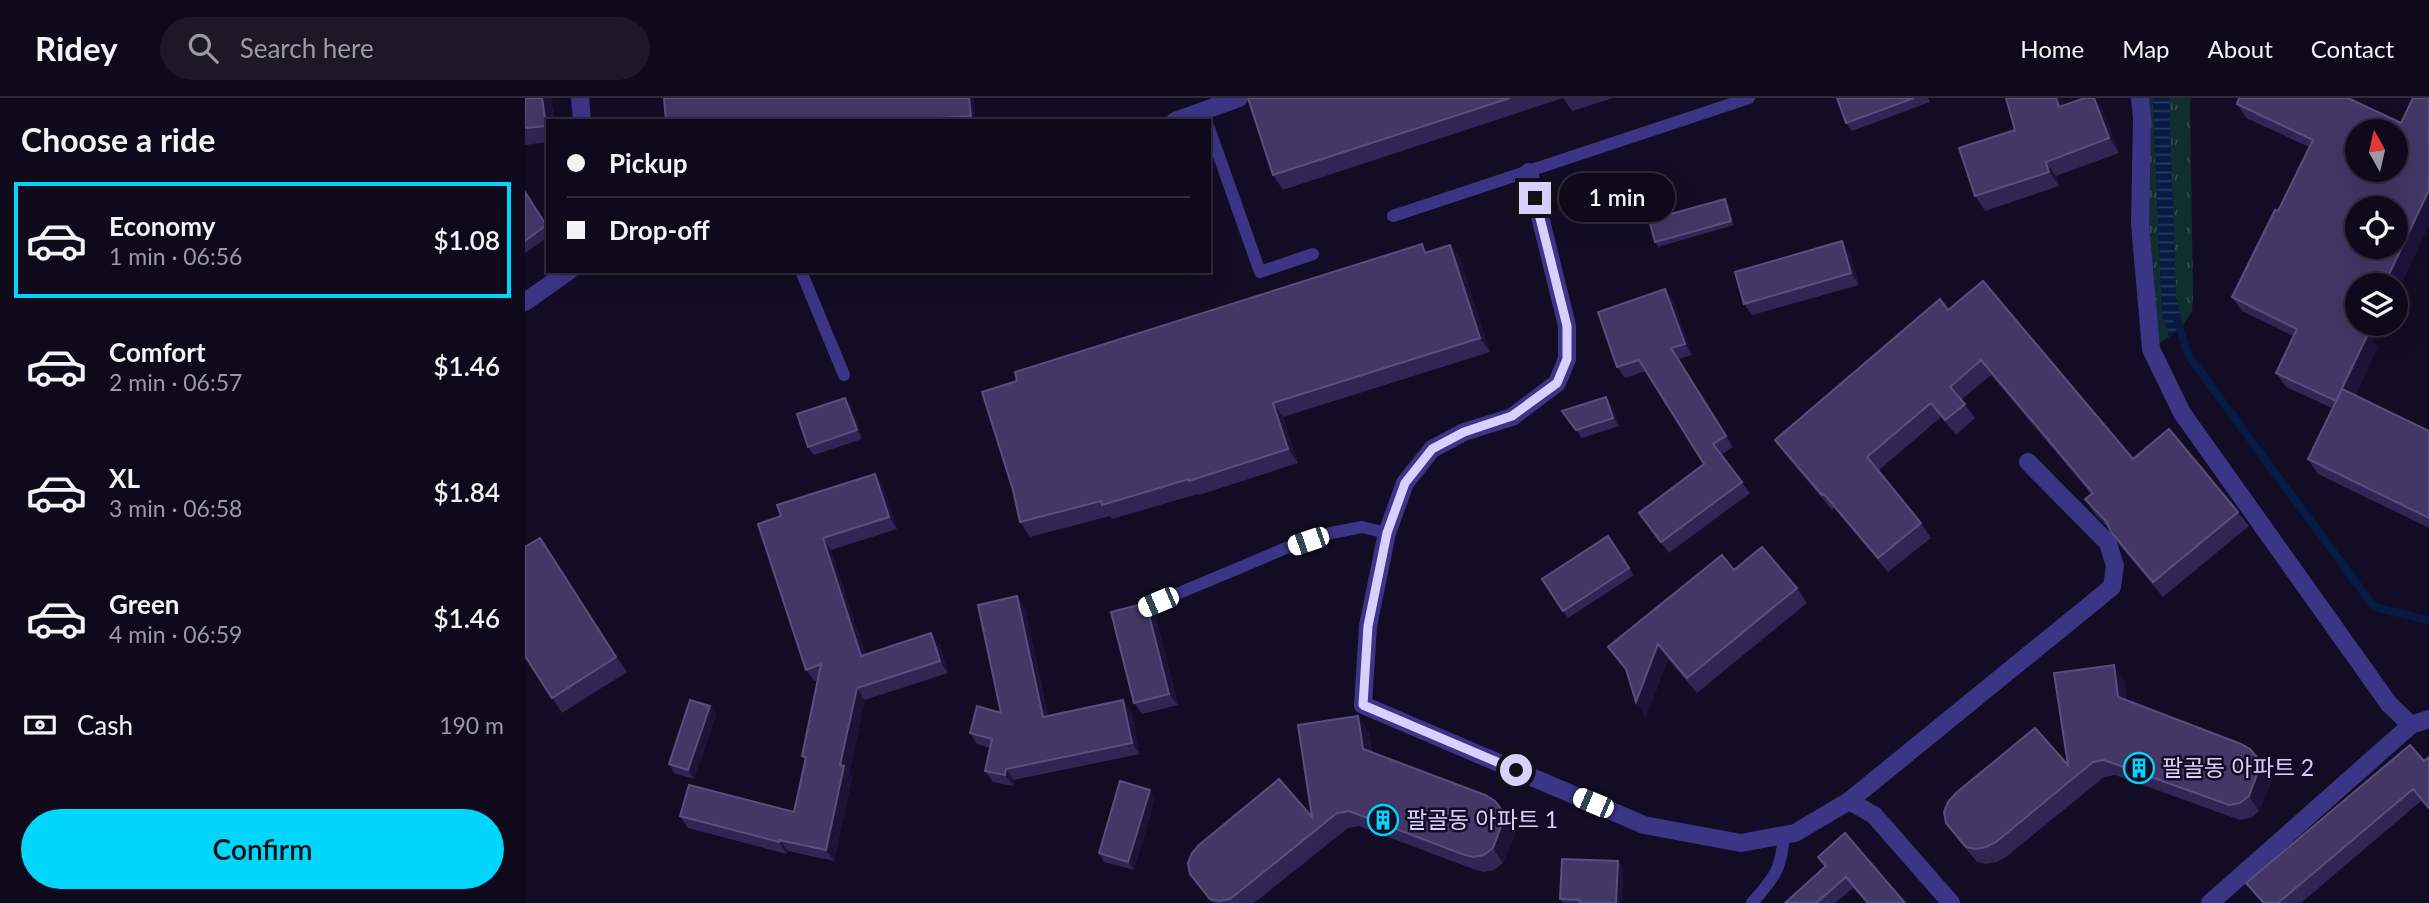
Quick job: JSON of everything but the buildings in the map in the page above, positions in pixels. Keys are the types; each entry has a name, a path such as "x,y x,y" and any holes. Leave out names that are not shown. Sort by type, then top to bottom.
{"street":[{"path":"580,98 582,119"},
{"path":"1187,119 1205,116 1239,98"},
{"path":"2140,98 2140,224 2151,349 2182,413 2381,693 2411,725"},
{"path":"1529,172 1567,326 1567,359 1557,383 1512,416 1464,432 1432,449 1405,483 1387,533 1368,626 1363,705 1644,825 1741,844 1795,833 1849,801 2112,587 2115,566 2108,543 2028,462"},
{"path":"525,302 566,273"},
{"path":"2210,903 2411,725 2429,719"},
{"path":"1849,801 1874,815 1951,903"}],"lane":[{"path":"1393,216 1749,98"},
{"path":"1211,134 1260,272 1313,254"},
{"path":"802,273 844,375"},
{"path":"1132,613 1286,548 1331,533 1362,527 1387,533"},
{"path":"1752,903 1782,861 1784,835"}],"green space":[{"path":"2141,98 2153,98 2162,312 2169,337 2159,343 2151,319"},
{"path":"2169,98 2192,98 2193,292 2192,311 2183,326 2176,298"}],"water":[{"path":"2153,98 2169,98 2176,298 2183,326 2169,337 2162,312"}],"waterway":[{"path":"2177,320 2188,355 2374,607 2429,620"}],"place":[{"name":"팔골동 아파트 2","path":"2139,768"},
{"name":"팔골동 아파트 1","path":"1383,820"}],"route":[{"path":"1516,770 1363,705 1368,626 1387,533 1405,483 1432,449 1464,432 1512,416 1557,383 1567,359 1567,326 1535,198"}]}
